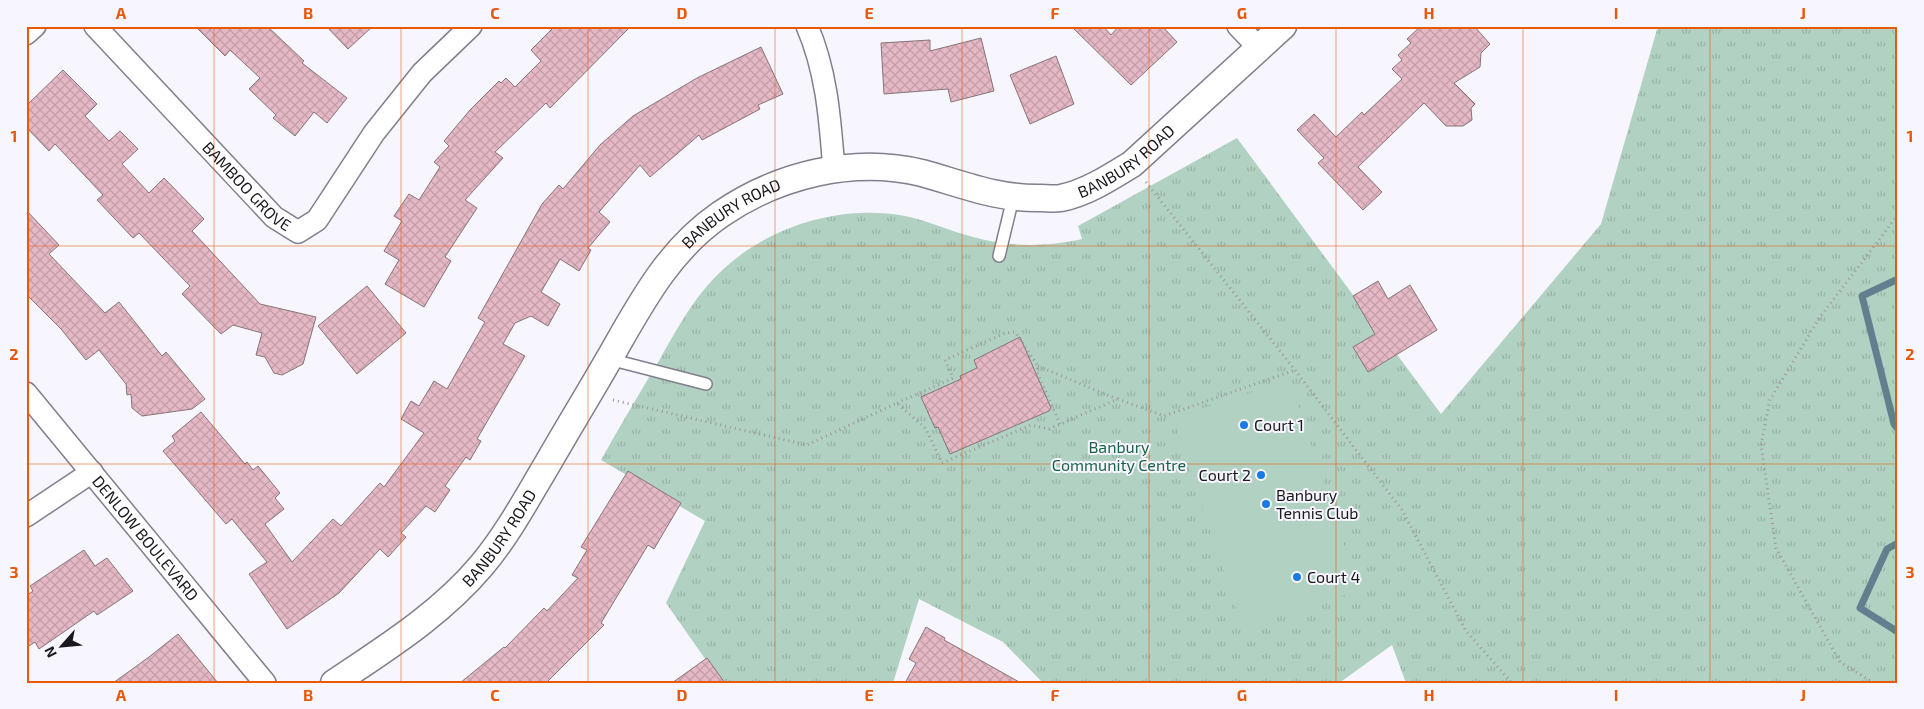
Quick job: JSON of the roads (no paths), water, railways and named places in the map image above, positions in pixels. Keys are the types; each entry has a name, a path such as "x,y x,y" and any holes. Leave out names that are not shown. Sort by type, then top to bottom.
{"street":[{"path":"26,34 35,26"},
{"name":"BAMBOO GROVE","path":"95,26 274,218 298,232 317,220 374,133 422,74 471,26"},
{"path":"807,26 816,48 825,82 834,170"},
{"path":"1238,26 1259,48"},
{"name":"BANBURY ROAD","path":"334,683 413,629 447,601 481,566 520,510 644,298 663,269 690,238 720,215 755,194 800,176 834,170 872,167 920,173 988,194 1013,198 1061,198 1104,181 1132,164 1283,26"},
{"name":"DENLOW BOULEVARD","path":"26,393 265,683"},
{"path":"26,516 92,472"}],"lane":[{"path":"999,256 1013,198"},
{"path":"609,359 706,384"}],"waterway":[{"path":"1898,279 1862,296 1894,424 1898,429"},
{"path":"1898,543 1887,549 1860,608 1898,632"}],"place":[{"name":"Court 1","path":"1244,425"},
{"name":"Court 2","path":"1261,475"},
{"name":"Banbury Tennis Club","path":"1266,504"},
{"name":"Court 4","path":"1297,577"}],"park label":[{"name":"Banbury Community Centre","path":"1119,456"}]}
